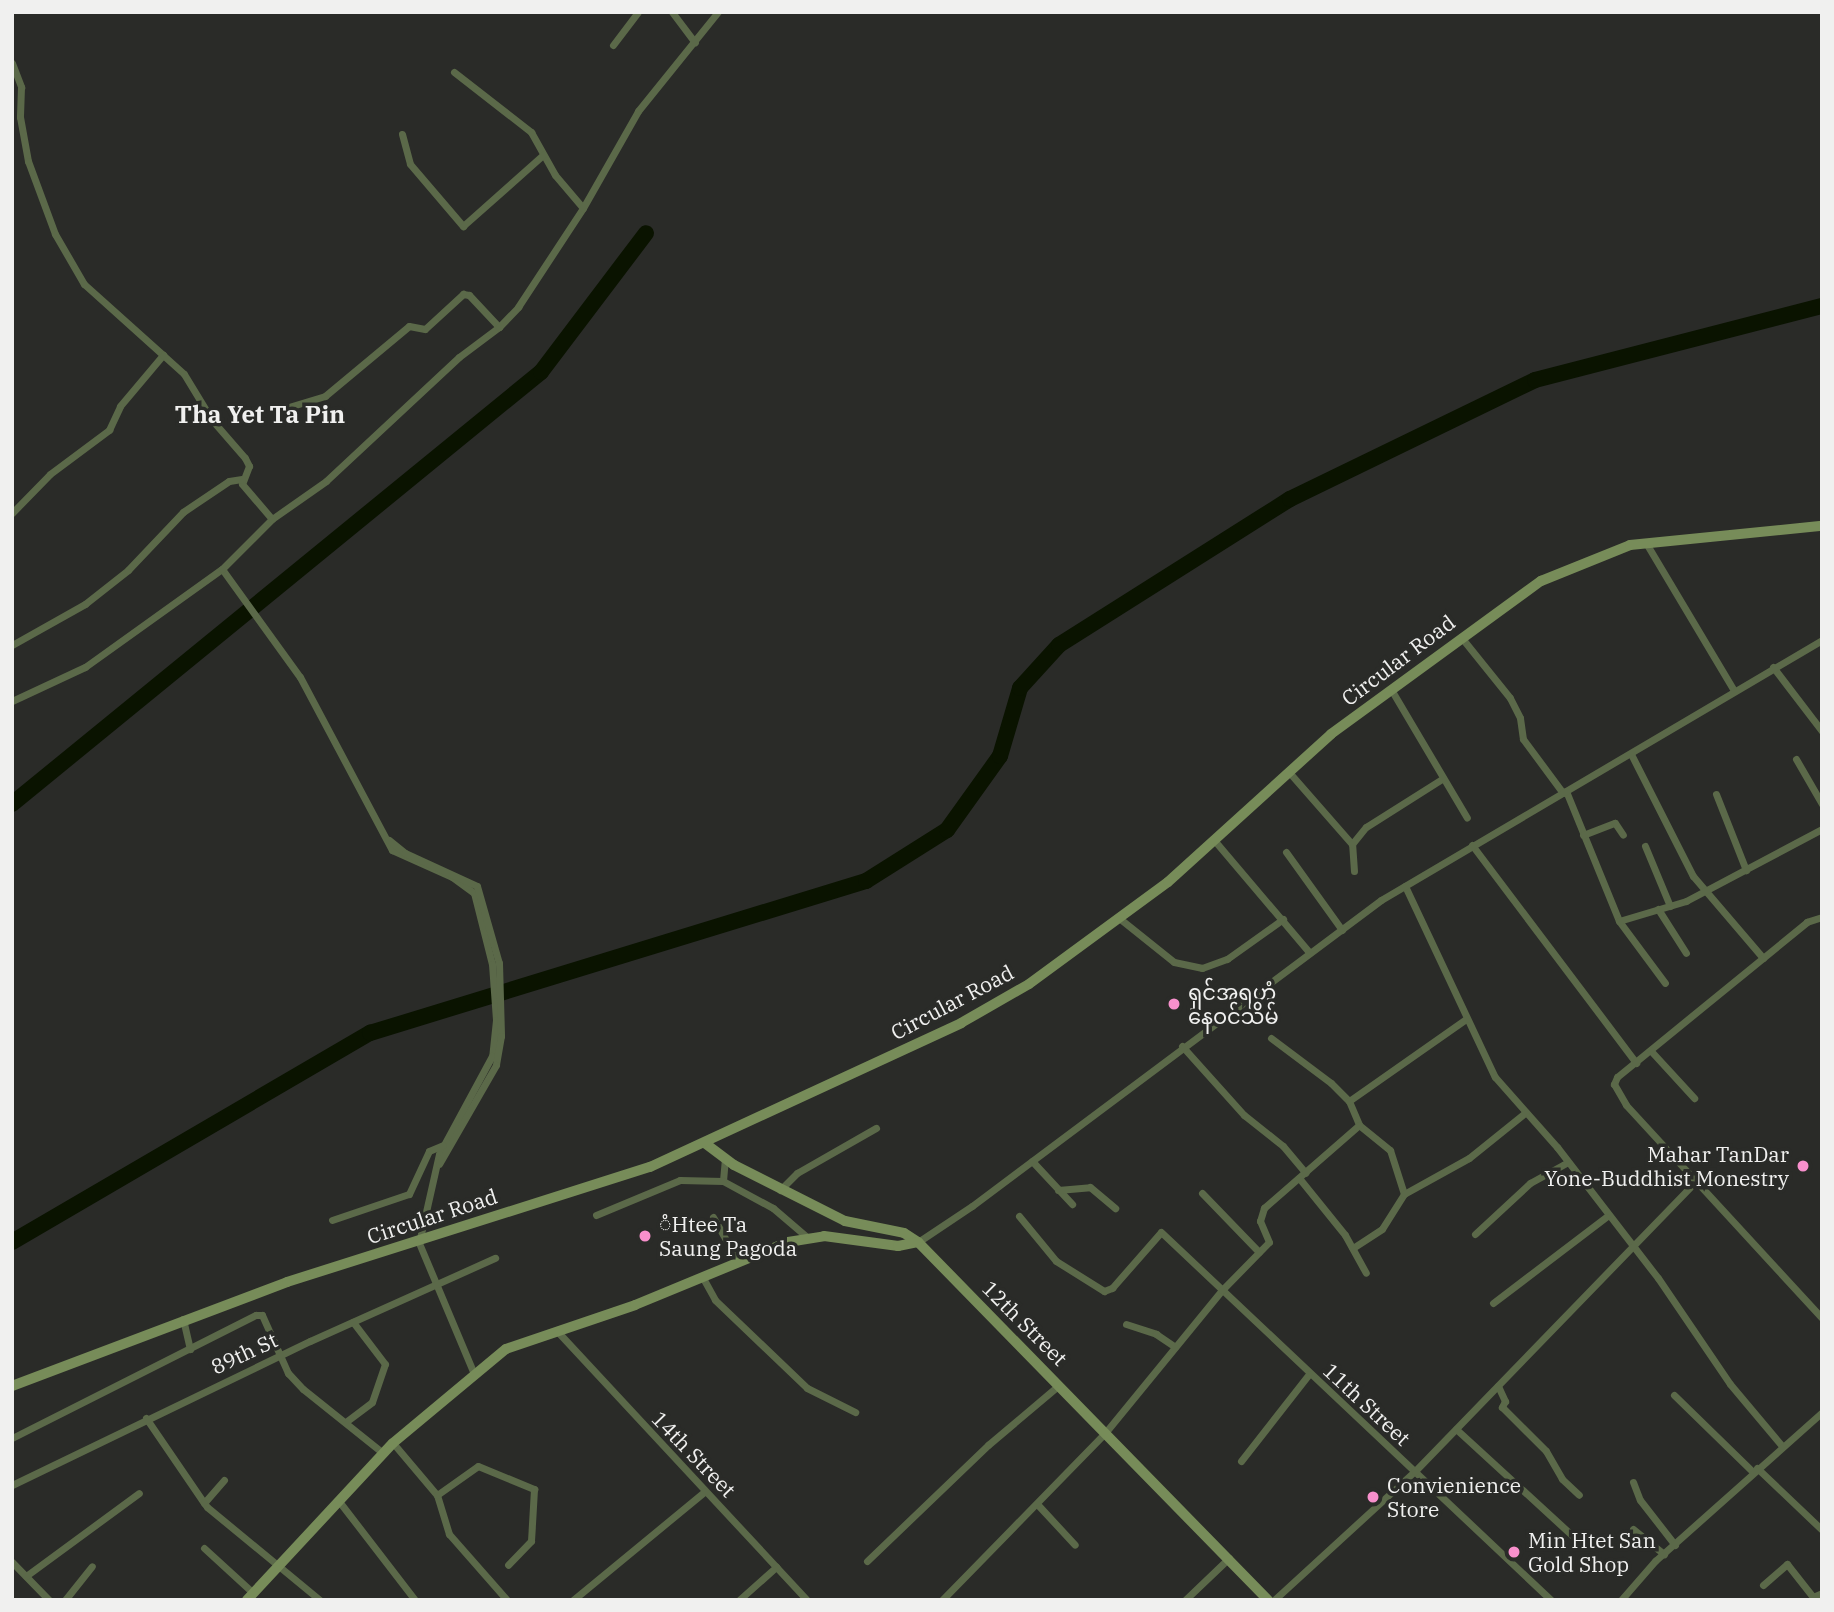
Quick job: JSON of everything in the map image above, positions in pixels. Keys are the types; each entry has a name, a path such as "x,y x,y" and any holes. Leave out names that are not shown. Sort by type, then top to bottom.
{"main road":[{"name":"Circular Road","path":"12,1386 183,1319 706,1144 961,1023 1029,984 1119,918 1214,840 1288,770 1461,637 1559,570 1646,543 1822,526"},
{"name":"12th Street","path":"706,1144 780,1190 845,1221 904,1233 918,1242 1271,1600"},
{"path":"249,1596 393,1443 506,1349 703,1278 738,1261 808,1238 898,1246 918,1242"}],"street":[{"path":"614,45 638,12"},
{"path":"672,12 695,42"},
{"path":"12,701 85,667 222,569 272,519 326,481 459,357 499,327 518,307 620,151 638,111 718,12"},
{"path":"12,63 21,88 20,117 28,161 55,234 84,284 184,374 212,420 245,458 249,466 242,479"},
{"path":"454,72 531,132 543,155 583,208"},
{"path":"402,134 410,164 463,226 543,155"},
{"path":"282,409 325,396 409,326 425,329 463,294 476,301 499,327"},
{"path":"12,513 50,474 109,430 120,406 163,355"},
{"path":"242,479 272,519"},
{"path":"12,645 85,604 128,570 183,512 229,481 242,479"},
{"path":"1646,543 1733,689"},
{"path":"222,569 262,620 300,677 386,837 405,853 477,886 495,964 498,1002 496,1065 438,1166"},
{"path":"1461,637 1510,698 1520,718 1523,739 1565,792 1619,921 1665,983"},
{"path":"918,1242 1032,1161 1182,1046 1405,886 1631,754 1733,689 1822,640"},
{"path":"1773,667 1822,731"},
{"path":"1392,691 1467,818"},
{"path":"1631,754 1688,868 1763,958"},
{"path":"1796,759 1822,804"},
{"path":"1288,770 1352,844 1354,870"},
{"path":"1352,844 1366,827 1442,779"},
{"path":"1716,794 1745,870"},
{"path":"1583,835 1615,823 1623,835"},
{"path":"1619,921 1706,892 1822,830"},
{"path":"1214,840 1310,953"},
{"path":"1472,845 1636,1063"},
{"path":"1645,846 1670,905"},
{"path":"1286,852 1342,930"},
{"path":"1405,886 1494,1077 1567,1162 1606,1217 1633,1247 1730,1384 1782,1446"},
{"path":"1658,909 1686,953"},
{"path":"1822,917 1807,922 1617,1077 1617,1093 1822,1318"},
{"path":"1119,918 1174,962 1202,968 1227,960 1283,919"},
{"path":"474,1374 439,1283 419,1242 443,1145 492,1056 498,1002"},
{"path":"1349,1101 1466,1019"},
{"path":"1271,1038 1349,1101 1359,1125 1390,1150 1404,1194"},
{"path":"1182,1046 1244,1115 1283,1146 1353,1248 1366,1273"},
{"path":"1651,1051 1694,1098"},
{"path":"1353,1248 1382,1228 1404,1194 1469,1158 1526,1112"},
{"path":"942,1600 1038,1505 1105,1433 1222,1290 1269,1242 1261,1214 1359,1125"},
{"path":"780,1190 797,1173 876,1128"},
{"path":"332,1220 409,1194 429,1150 443,1145"},
{"path":"723,1181 725,1158"},
{"path":"1032,1161 1072,1204"},
{"path":"1475,1234 1531,1183 1567,1162"},
{"path":"596,1215 680,1180 723,1181 773,1208 808,1238"},
{"path":"1271,1600 1415,1471 1696,1181"},
{"path":"1058,1190 1090,1187 1115,1208"},
{"path":"1202,1193 1259,1252"},
{"name":"11th Street","path":"1019,1216 1056,1261 1104,1291 1112,1288 1161,1233 1551,1600"},
{"path":"713,1217 738,1261"},
{"path":"1493,1303 1606,1217"},
{"name":"89th St","path":"12,1485 279,1355 495,1258"},
{"path":"703,1278 715,1300 807,1388 855,1412"},
{"path":"12,1438 256,1315 262,1315 279,1355 303,1389 347,1421 383,1453"},
{"path":"183,1319 190,1349"},
{"path":"347,1421 372,1402 385,1364 353,1322"},
{"path":"1126,1324 1156,1334 1175,1347"},
{"name":"14th Street","path":"557,1331 807,1600"},
{"path":"1241,1461 1309,1374"},
{"path":"867,1561 988,1445 1059,1385"},
{"path":"1498,1386 1505,1401 1502,1407 1546,1451 1562,1479 1579,1495"},
{"path":"1674,1395 1822,1530"},
{"path":"1621,1600 1664,1554 1822,1412"},
{"path":"146,1418 204,1503 320,1600"},
{"path":"1456,1429 1576,1539"},
{"path":"393,1443 437,1495 449,1534 508,1600"},
{"path":"437,1495 478,1466 534,1489 531,1541 508,1565"},
{"path":"204,1503 224,1480"},
{"path":"1633,1482 1675,1545"},
{"path":"573,1600 705,1491"},
{"path":"26,1576 139,1493"},
{"path":"338,1500 415,1600"},
{"path":"1038,1505 1075,1545"},
{"path":"1633,1529 1664,1554"},
{"path":"204,1548 249,1596"},
{"path":"1190,1598 1229,1558"},
{"path":"12,1562 49,1600"},
{"path":"1763,1585 1787,1564 1813,1597 1822,1593"},
{"path":"65,1600 92,1566"},
{"path":"740,1600 776,1567"}],"waterway":[{"path":"12,804 541,372 646,233"},
{"path":"12,1242 370,1033 866,881 947,830 1000,756 1020,688 1059,645 1290,499 1535,380 1822,306"}],"place":[{"name":"ရှင်အရဟံ နေဝင်သိမ်","path":"1174,1004"},
{"name":"Mahar TanDar Yone-Buddhist Monestry","path":"1803,1166"},
{"name":"ံHtee Ta Saung Pagoda","path":"645,1236"},
{"name":"Convienience Store","path":"1373,1497"},
{"name":"Min Htet San Gold Shop","path":"1514,1552"}],"district":[{"name":"Tha Yet Ta Pin","path":"260,415"}]}
